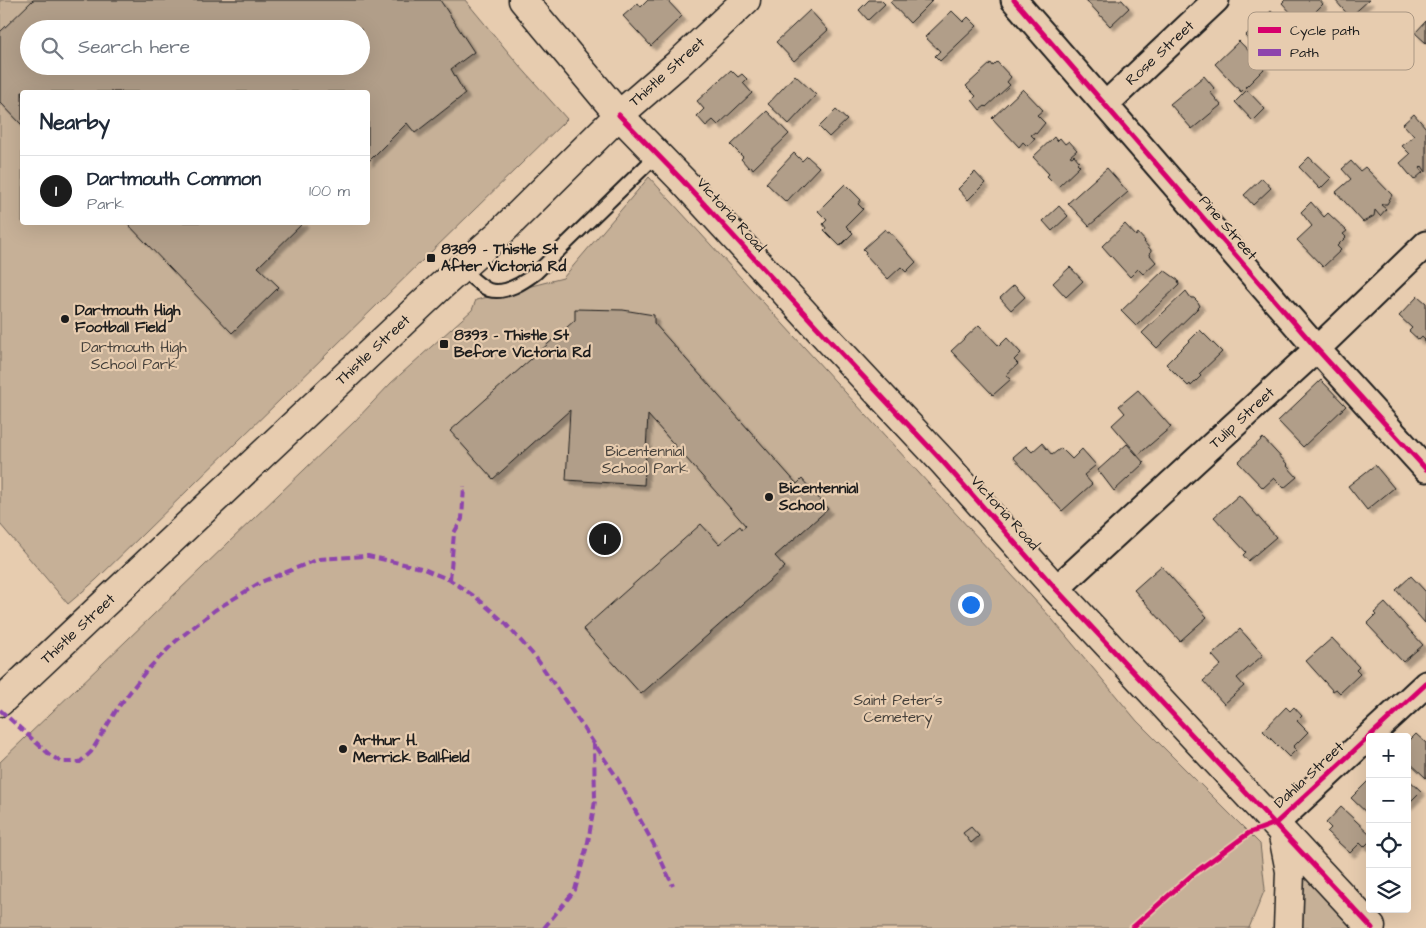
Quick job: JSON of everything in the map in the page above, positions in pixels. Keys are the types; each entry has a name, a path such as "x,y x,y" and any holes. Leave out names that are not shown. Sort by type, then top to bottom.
{"street":[{"name":"Victoria Road","path":"523,0 619,115 682,180 944,463 1056,589 1371,928"},
{"name":"Thistle Street","path":"0,702 499,234 619,115 679,63 746,0"},
{"name":"Pine Street","path":"1014,0 1317,349 1426,469"},
{"name":"Rose Street","path":"1105,106 1216,0"},
{"name":"Tulip Street","path":"1056,589 1317,349 1426,244"},
{"name":"Dahlia Street","path":"1279,827 1426,684"},
{"path":"1279,827 1290,871 1288,928"}],"lane":[{"path":"461,268 487,289 496,292 521,284 557,254 657,155"}],"green space":[{"name":"Dartmouth High School Park","path":"0,0 465,0 567,119 96,580 68,604 0,524"},
{"path":"649,177 1052,619 1137,721 1260,844 1265,889 1249,928 0,928 0,762 354,422 391,383 472,310 476,300 563,278"},
{"path":"1303,866 1356,928 1301,928"}],"building":[{"path":"33,0 440,0 474,52 451,69 465,94 415,133 407,123 370,160 370,90 20,90 20,123 0,102 0,32"},
{"path":"648,0 667,0 682,16 651,46 623,16 638,3 641,7"},
{"path":"869,0 881,0 885,4 868,20 859,10"},
{"path":"893,0 933,0 910,23 890,2"},
{"path":"1086,0 1122,0 1129,8 1110,26"},
{"path":"1285,0 1320,0 1323,4 1317,12 1290,12 1282,3"},
{"path":"1335,0 1369,0 1356,12 1346,12"},
{"path":"810,10 828,30 794,61 776,42"},
{"path":"952,11 963,22 968,17 977,26 940,61 935,56 940,51 925,37"},
{"path":"1426,21 1426,43 1415,33"},
{"path":"1239,41 1248,50 1248,70 1263,70 1241,92 1215,64"},
{"path":"997,62 1011,77 1007,82 1010,85 986,107 980,110 972,100 976,96 966,86 991,63 993,66"},
{"path":"731,70 738,77 742,74 747,79 743,83 752,93 718,125 713,120 706,126 697,116 704,109 697,101"},
{"path":"795,75 816,95 789,124 768,104"},
{"path":"1204,76 1214,88 1210,92 1221,105 1192,129 1170,104"},
{"path":"1023,89 1043,110 1037,115 1045,123 1036,134 1035,132 1031,135 1035,139 1027,146 1023,142 1019,147 992,118"},
{"path":"1247,90 1265,109 1253,121 1235,102"},
{"path":"836,110 847,120 829,137 819,127"},
{"path":"767,111 789,134 753,169 751,166 749,168 741,159 743,157 731,145"},
{"path":"1414,114 1426,128 1426,172 1422,166 1420,168 1423,172 1414,180 1400,163 1410,154 1402,146 1414,136 1403,124"},
{"path":"1054,137 1057,141 1060,138 1065,144 1069,141 1077,150 1070,156 1074,155 1079,161 1077,163 1080,166 1058,187 1033,157"},
{"path":"794,153 802,161 807,156 819,167 786,202 766,183"},
{"path":"1309,157 1331,178 1320,189 1299,167"},
{"path":"1351,161 1360,171 1365,167 1392,195 1387,204 1381,205 1386,209 1380,216 1375,210 1374,216 1363,222 1336,192 1351,179 1342,169"},
{"path":"1107,168 1128,192 1089,226 1068,203"},
{"path":"975,172 985,183 968,200 958,189"},
{"path":"1262,178 1271,188 1253,205 1244,195"},
{"path":"845,184 861,200 858,204 863,209 846,226 853,233 840,246 824,230 826,228 823,224 827,220 818,211"},
{"path":"1311,202 1324,217 1328,213 1347,231 1343,234 1346,237 1337,246 1341,250 1323,267 1297,240 1312,226 1301,212"},
{"path":"1059,206 1068,216 1052,231 1043,221"},
{"path":"1125,224 1136,236 1138,233 1145,241 1151,250 1150,255 1156,262 1143,274 1138,269 1130,277 1102,246"},
{"path":"129,225 301,225 258,267 279,287 232,333"},
{"path":"885,229 887,232 889,231 916,262 906,272 901,267 888,279 865,254 866,252 863,249"},
{"path":"1070,267 1083,281 1066,297 1053,283"},
{"path":"1164,270 1178,280 1179,285 1136,326 1121,311"},
{"path":"1014,285 1025,297 1011,310 1000,298"},
{"path":"1186,291 1200,306 1157,348 1142,333"},
{"path":"1418,296 1426,303 1426,344 1422,337 1419,340 1409,331 1412,328 1399,316"},
{"name":"Bicentennial School","path":"575,309 623,310 654,315 654,323 797,484 802,479 828,509 775,556 785,567 641,694 583,629 701,524 719,544 740,526 742,529 746,526 648,415 644,485 566,480 570,410 493,479 450,431 575,320"},
{"path":"979,325 999,346 1007,338 1021,353 1014,360 1018,364 1006,375 1011,379 993,395 951,351"},
{"path":"1200,330 1222,352 1199,374 1201,376 1191,386 1190,384 1188,386 1166,364"},
{"path":"1321,380 1346,406 1303,447 1278,421"},
{"path":"1138,390 1171,427 1138,455 1112,425 1125,413 1119,406"},
{"path":"1263,438 1297,477 1284,488 1274,478 1263,488 1238,462"},
{"path":"1042,443 1052,455 1061,448 1072,459 1082,449 1096,465 1084,475 1092,484 1062,511 1013,457 1026,446 1032,452"},
{"path":"1127,444 1144,463 1114,491 1098,470"},
{"path":"1375,465 1394,488 1367,510 1348,486"},
{"path":"1239,495 1276,537 1248,561 1243,555 1246,552 1214,517"},
{"path":"1161,566 1207,617 1180,641 1134,590"},
{"path":"1411,576 1426,592 1425,623 1396,590"},
{"path":"1385,603 1423,645 1403,662 1367,624 1376,615 1374,613"},
{"path":"1240,629 1263,655 1237,678 1244,686 1224,704 1203,681 1221,665 1212,655"},
{"path":"1332,638 1359,667 1356,670 1360,674 1340,693 1336,689 1333,691 1306,661"},
{"path":"1286,707 1290,711 1294,707 1302,716 1297,721 1308,732 1293,747 1296,750 1289,757 1263,731"},
{"path":"1416,734 1426,743 1426,778 1411,764 1411,739"},
{"path":"1411,782 1421,791 1411,801"},
{"path":"1366,783 1366,812 1351,798"},
{"path":"1341,807 1366,830 1366,845 1364,847 1360,843 1350,853 1327,832 1331,828 1326,823"},
{"path":"971,827 979,836 971,843 963,833"}],"marked path":[{"path":"450,580 454,533 462,519 464,486"},
{"path":"0,710 50,755 61,762 80,762 91,752 117,709 146,671 176,641 215,610 261,582 319,559 368,556 421,568 450,580 477,598 505,623 537,659 616,776 653,843 673,886"},
{"path":"544,928 575,890 588,842 595,801 594,744"}],"cycle path":[{"path":"1014,0 1317,349 1426,469"},
{"path":"619,115 682,180 944,463 1056,589 1372,928"},
{"path":"1132,928 1193,874 1249,833 1276,823 1426,684"}],"place":[{"name":"8389 - Thistle St After Victoria Rd","path":"431,258"},
{"name":"Dartmouth High Football Field","path":"65,319"},
{"name":"8393 - Thistle St Before Victoria Rd","path":"444,344"},
{"name":"Bicentennial School","path":"769,497"},
{"name":"Dartmouth Common","path":"605,539"},
{"name":"Arthur H. Merrick Ballfield","path":"343,749"}],"park label":[{"name":"Bicentennial School Park","path":"645,460"},
{"name":"Saint Peter's Cemetery","path":"898,708"}]}
